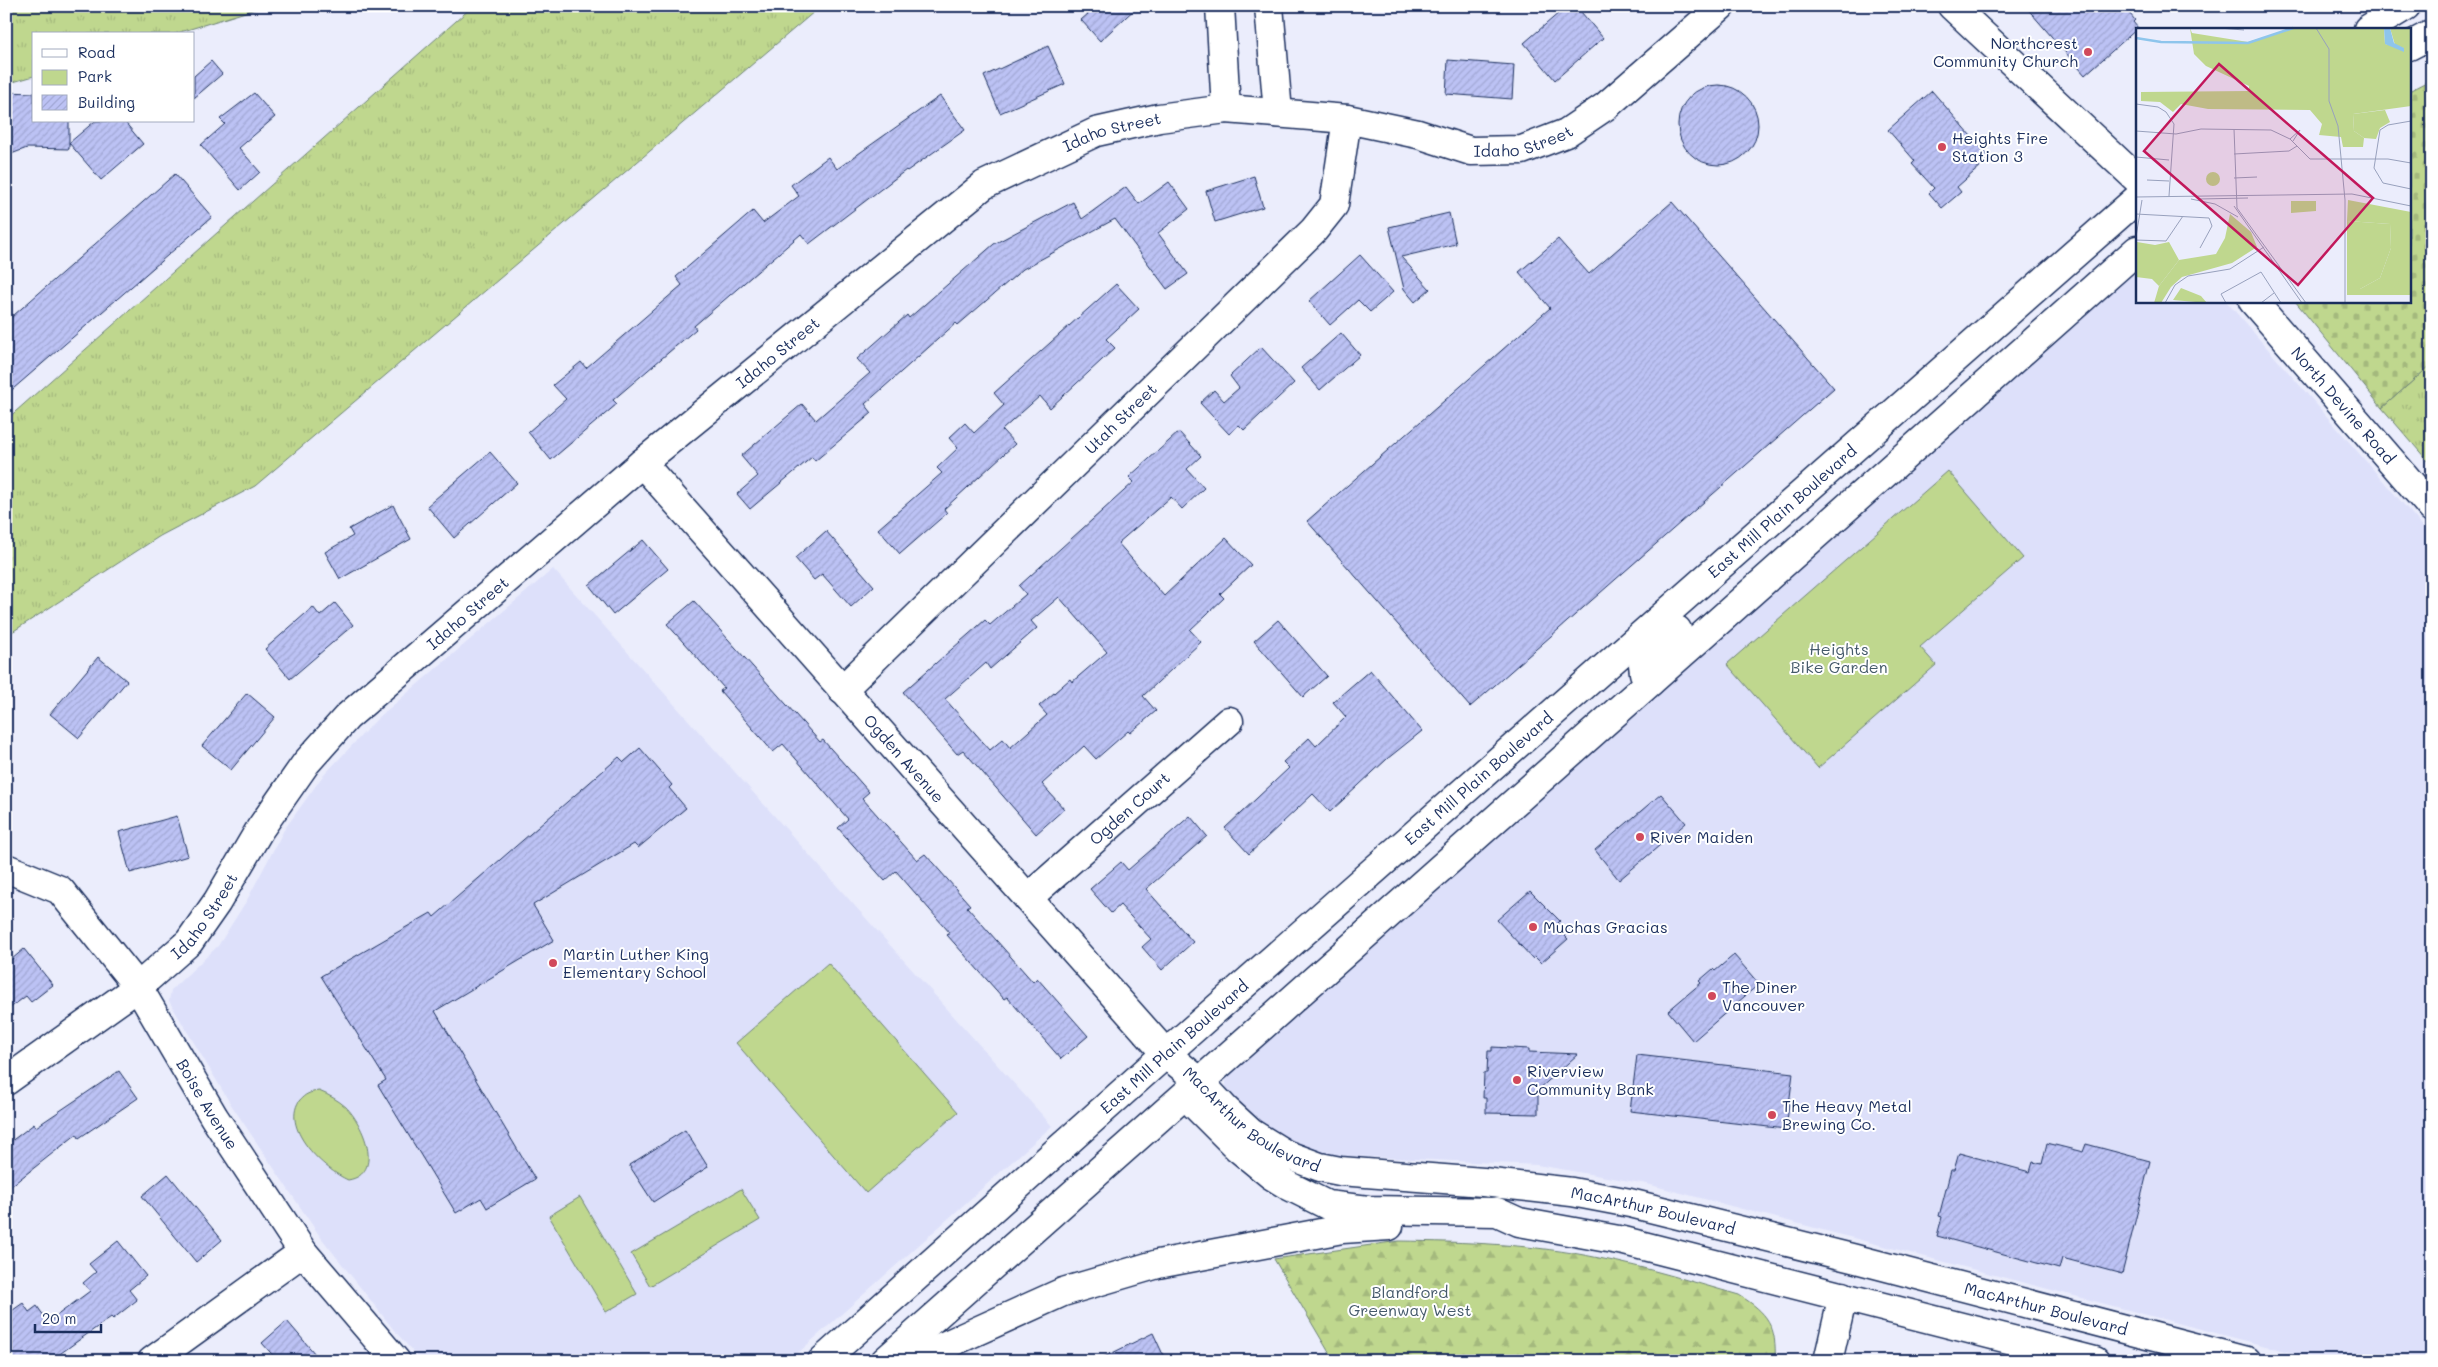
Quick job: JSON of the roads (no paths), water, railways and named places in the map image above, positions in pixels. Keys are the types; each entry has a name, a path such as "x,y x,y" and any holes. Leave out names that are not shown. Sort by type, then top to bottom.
{"street":[{"path":"1220,6 1226,109"},
{"path":"1270,6 1278,113"},
{"name":"Idaho Street","path":"6,1081 138,987 189,942 217,902 260,828 306,763 347,717 642,463 984,185 1096,132 1159,118 1226,109 1347,119 1418,134 1471,151 1522,150 1566,133 1606,106 1721,6"},
{"path":"1952,6 2136,178"},
{"path":"2370,28 2406,6"},
{"path":"2410,45 2432,34"},
{"name":"Utah Street","path":"842,690 1314,230 1334,205 1347,119"},
{"name":"East Mill Plain Boulevard","path":"822,1361 1166,1054 2136,200"},
{"path":"885,1361 2136,251"},
{"name":"North Devine Road","path":"2255,302 2432,508"},
{"path":"1826,526 1821,510 1827,497 1947,390 1966,349"},
{"name":"Ogden Avenue","path":"642,463 842,690 1029,897 1166,1054"},
{"path":"1650,682 1644,673 1643,664 1646,660 1746,568 1768,525"},
{"name":"Ogden Court","path":"1029,897 1229,721"},
{"name":"Boise Avenue","path":"6,868 60,890 138,987 214,1118 303,1252 396,1361"},
{"name":"MacArthur Boulevard","path":"1166,1054 1192,1087 1226,1137 1289,1186 1327,1205 1368,1210 1497,1212 1519,1222 1624,1241 2095,1361"},
{"name":"MacArthur Boulevard","path":"1192,1087 1230,1114 1251,1132 1286,1154 1320,1167 1340,1171 1493,1183 1572,1192 1630,1203 2247,1361"},
{"path":"918,1361 937,1349 1063,1292 1158,1264 1342,1230 1411,1225 1496,1228 1519,1222"},
{"path":"152,1361 303,1252"},
{"path":"1828,1361 1843,1296"}],"place":[{"name":"Northcrest Community Church","path":"2088,52"},
{"name":"Heights Fire Station 3","path":"1942,147"},
{"name":"River Maiden","path":"1640,837"},
{"name":"Muchas Gracias","path":"1533,927"},
{"name":"Martin Luther King Elementary School","path":"553,963"},
{"name":"The Diner Vancouver","path":"1712,996"},
{"name":"Riverview Community Bank","path":"1517,1080"},
{"name":"The Heavy Metal Brewing Co.","path":"1772,1115"}],"park label":[{"name":"Heights Bike Garden","path":"1839,658"},
{"name":"Blandford Greenway West","path":"1410,1301"}]}
